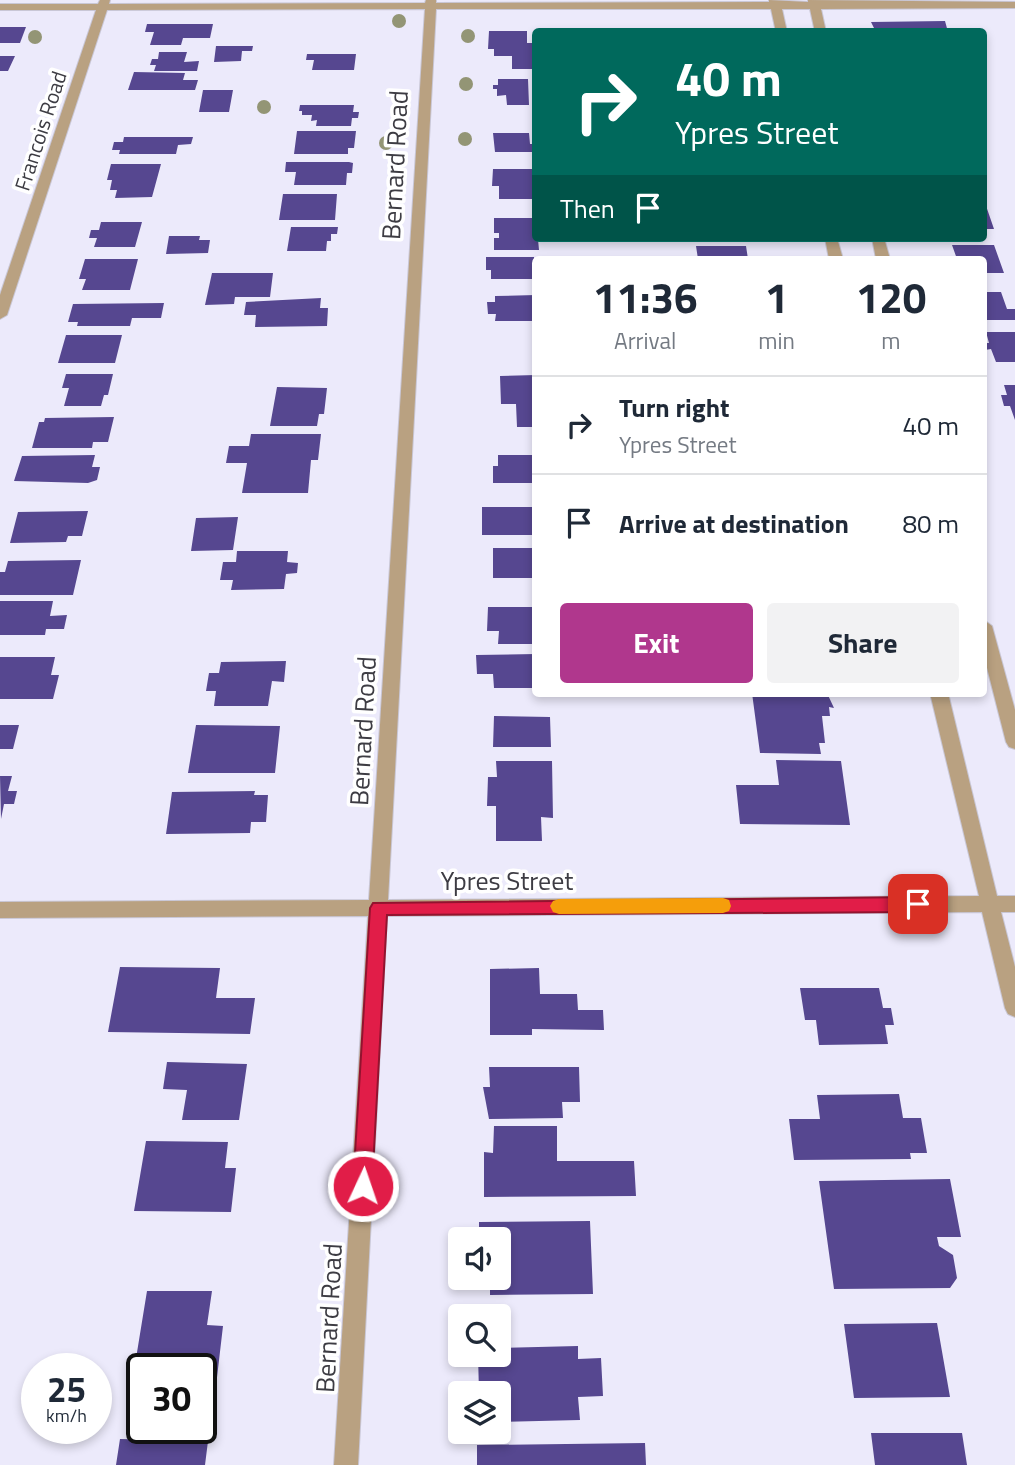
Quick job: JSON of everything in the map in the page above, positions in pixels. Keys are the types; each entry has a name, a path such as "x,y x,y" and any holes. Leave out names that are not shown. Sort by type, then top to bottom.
{"street":[{"path":"0,6 431,2 1015,5"},
{"name":"Bernard Road","path":"346,1465 431,2"},
{"path":"775,2 781,28"},
{"path":"813,2 820,28"},
{"name":"Francois Road","path":"0,315 104,3"},
{"path":"987,637 1015,742"},
{"path":"940,697 1015,1008"},
{"name":"Ypres Street","path":"0,910 1015,904"}],"building":[{"path":"945,21 947,28 874,28 871,22"},
{"path":"147,24 213,24 210,38 183,38 181,45 150,45 154,32 145,32"},
{"path":"0,27 26,27 20,43 0,43"},
{"path":"489,31 527,31 527,43 532,43 532,69 512,69 512,56 494,56 494,49 488,49"},
{"path":"216,46 253,46 252,51 242,51 241,61 214,62"},
{"path":"159,52 187,52 184,62 199,61 197,71 154,71 156,65 150,65 152,59 158,59"},
{"path":"307,54 356,54 354,70 312,70 314,60 306,60"},
{"path":"0,56 15,56 8,71 0,71"},
{"path":"134,72 185,73 183,80 198,80 195,90 128,90"},
{"path":"498,79 528,79 529,105 507,105 506,95 497,96 497,89 493,89 493,85 498,85"},
{"path":"203,90 233,90 229,112 199,112"},
{"path":"300,105 354,105 353,112 359,112 358,118 352,118 351,126 316,126 317,120 311,121 312,115 302,115 302,111 299,111"},
{"path":"297,131 356,131 354,148 348,148 348,154 294,154"},
{"path":"493,133 529,133 532,152 495,152"},
{"path":"124,137 193,137 191,144 178,145 176,154 119,154 120,150 112,150 114,142 123,142"},
{"path":"286,162 353,163 352,173 347,173 346,185 294,185 296,172 285,172"},
{"path":"111,164 161,164 152,197 115,198 117,190 110,190 112,180 107,180"},
{"path":"493,169 532,169 532,199 499,199 499,186 492,186"},
{"path":"283,194 337,194 335,220 279,220"},
{"path":"987,209 994,229 987,229"},
{"path":"494,218 532,218 532,242 538,242 539,250 494,250 494,238 499,238 499,233 494,233"},
{"path":"101,222 142,222 135,247 94,247 97,238 89,238 91,230 99,230"},
{"path":"291,227 338,227 337,234 331,234 331,241 327,241 326,251 287,251"},
{"path":"169,236 200,236 199,240 210,240 208,253 166,254"},
{"path":"952,245 994,245 1004,273 987,273 987,256 956,256"},
{"path":"696,246 746,246 748,256 698,256"},
{"path":"486,257 532,257 532,279 491,279 491,270 486,270"},
{"path":"85,259 138,259 130,290 82,290 86,279 79,279"},
{"path":"212,273 273,273 270,297 235,297 234,304 205,305"},
{"path":"987,292 1001,292 1007,309 1015,309 1015,320 987,320"},
{"path":"532,295 532,321 495,321 496,314 488,314 487,302 495,302 495,296"},
{"path":"321,298 320,308 328,308 327,326 255,327 256,315 244,315 246,302"},
{"path":"164,303 161,318 132,318 130,326 77,326 78,322 68,322 73,304"},
{"path":"987,332 1015,332 1015,362 996,362 991,349 987,350"},
{"path":"66,335 122,335 115,363 58,363"},
{"path":"66,374 113,374 108,395 104,395 101,406 64,406 69,388 62,388"},
{"path":"532,375 532,427 517,427 516,404 501,404 500,376"},
{"path":"1004,385 1015,385 1015,420 1010,406 1004,406 1001,395 1007,395"},
{"path":"277,387 327,388 324,414 319,414 317,426 270,426"},
{"path":"114,417 108,442 93,442 92,448 32,448 39,422 44,422 45,418"},
{"path":"251,434 321,434 318,460 311,460 308,493 242,493 247,463 226,463 229,446 249,446"},
{"path":"95,455 92,467 100,467 97,480 88,483 14,481 22,456"},
{"path":"498,455 532,455 532,483 493,483 493,466 498,466"},
{"path":"482,507 532,507 532,535 482,535"},
{"path":"88,511 82,536 68,536 66,542 10,543 18,512"},
{"path":"238,517 233,550 191,551 196,518"},
{"path":"493,548 532,548 532,578 493,578"},
{"path":"237,551 288,551 287,562 298,563 297,573 286,574 284,589 231,590 233,580 220,580 223,562 236,562"},
{"path":"81,560 73,595 0,595 0,572 5,572 8,561"},
{"path":"0,601 53,601 50,616 67,615 64,629 46,629 45,635 0,635"},
{"path":"488,607 532,607 532,644 498,644 499,631 487,631"},
{"path":"532,654 532,688 494,688 493,674 477,674 476,655"},
{"path":"0,657 55,657 51,675 59,675 53,699 0,699"},
{"path":"286,661 284,682 272,681 268,706 214,706 216,691 206,691 209,673 219,673 221,662"},
{"path":"753,697 829,697 834,708 829,707 830,716 822,716 825,743 819,743 821,754 760,753"},
{"path":"494,716 550,717 551,747 493,747"},
{"path":"0,725 19,725 13,749 0,749"},
{"path":"196,725 280,726 275,773 188,773"},
{"path":"776,760 841,761 850,825 740,824 736,785 779,785"},
{"path":"496,761 552,761 553,818 541,817 542,841 496,841 496,806 487,806 488,777 497,777"},
{"path":"0,776 12,776 8,791 17,791 14,804 4,804 1,819"},
{"path":"255,791 254,795 268,795 266,822 251,822 250,833 166,834 172,792"},
{"path":"120,967 220,968 216,998 255,998 250,1034 108,1032"},
{"path":"539,968 540,994 577,994 578,1010 603,1010 604,1030 532,1029 532,1035 490,1035 490,969"},
{"path":"800,988 879,988 883,1008 891,1008 894,1025 885,1025 888,1044 819,1045 816,1020 805,1020"},
{"path":"167,1062 247,1064 239,1120 182,1120 187,1090 163,1089"},
{"path":"489,1067 579,1067 580,1102 562,1102 563,1118 489,1119 483,1087 490,1087"},
{"path":"899,1094 903,1118 921,1118 927,1153 910,1153 911,1159 794,1160 789,1119 820,1119 817,1095"},
{"path":"494,1126 557,1126 557,1161 634,1161 636,1196 484,1197 484,1152 493,1153"},
{"path":"146,1141 228,1142 225,1168 236,1168 231,1212 134,1211"},
{"path":"950,1179 961,1237 937,1237 939,1246 953,1255 957,1278 950,1288 834,1289 819,1181"},
{"path":"590,1221 593,1294 490,1295 490,1290 511,1290 511,1227 479,1227 479,1222"},
{"path":"147,1291 212,1291 207,1325 223,1326 217,1377 217,1353 137,1353"},
{"path":"937,1323 950,1397 854,1398 844,1324"},
{"path":"578,1346 578,1359 601,1358 603,1396 578,1397 580,1420 511,1422 511,1381 479,1381 478,1367 511,1367 511,1348"},
{"path":"871,1433 962,1433 967,1465 875,1465"},
{"path":"120,1439 126,1439 126,1444 208,1444 205,1465 116,1465"},
{"path":"645,1443 646,1465 477,1465 477,1445"}],"slow traffic":[{"path":"559,906 723,906"}],"route":[{"path":"363,1186 379,908 918,904"}]}
